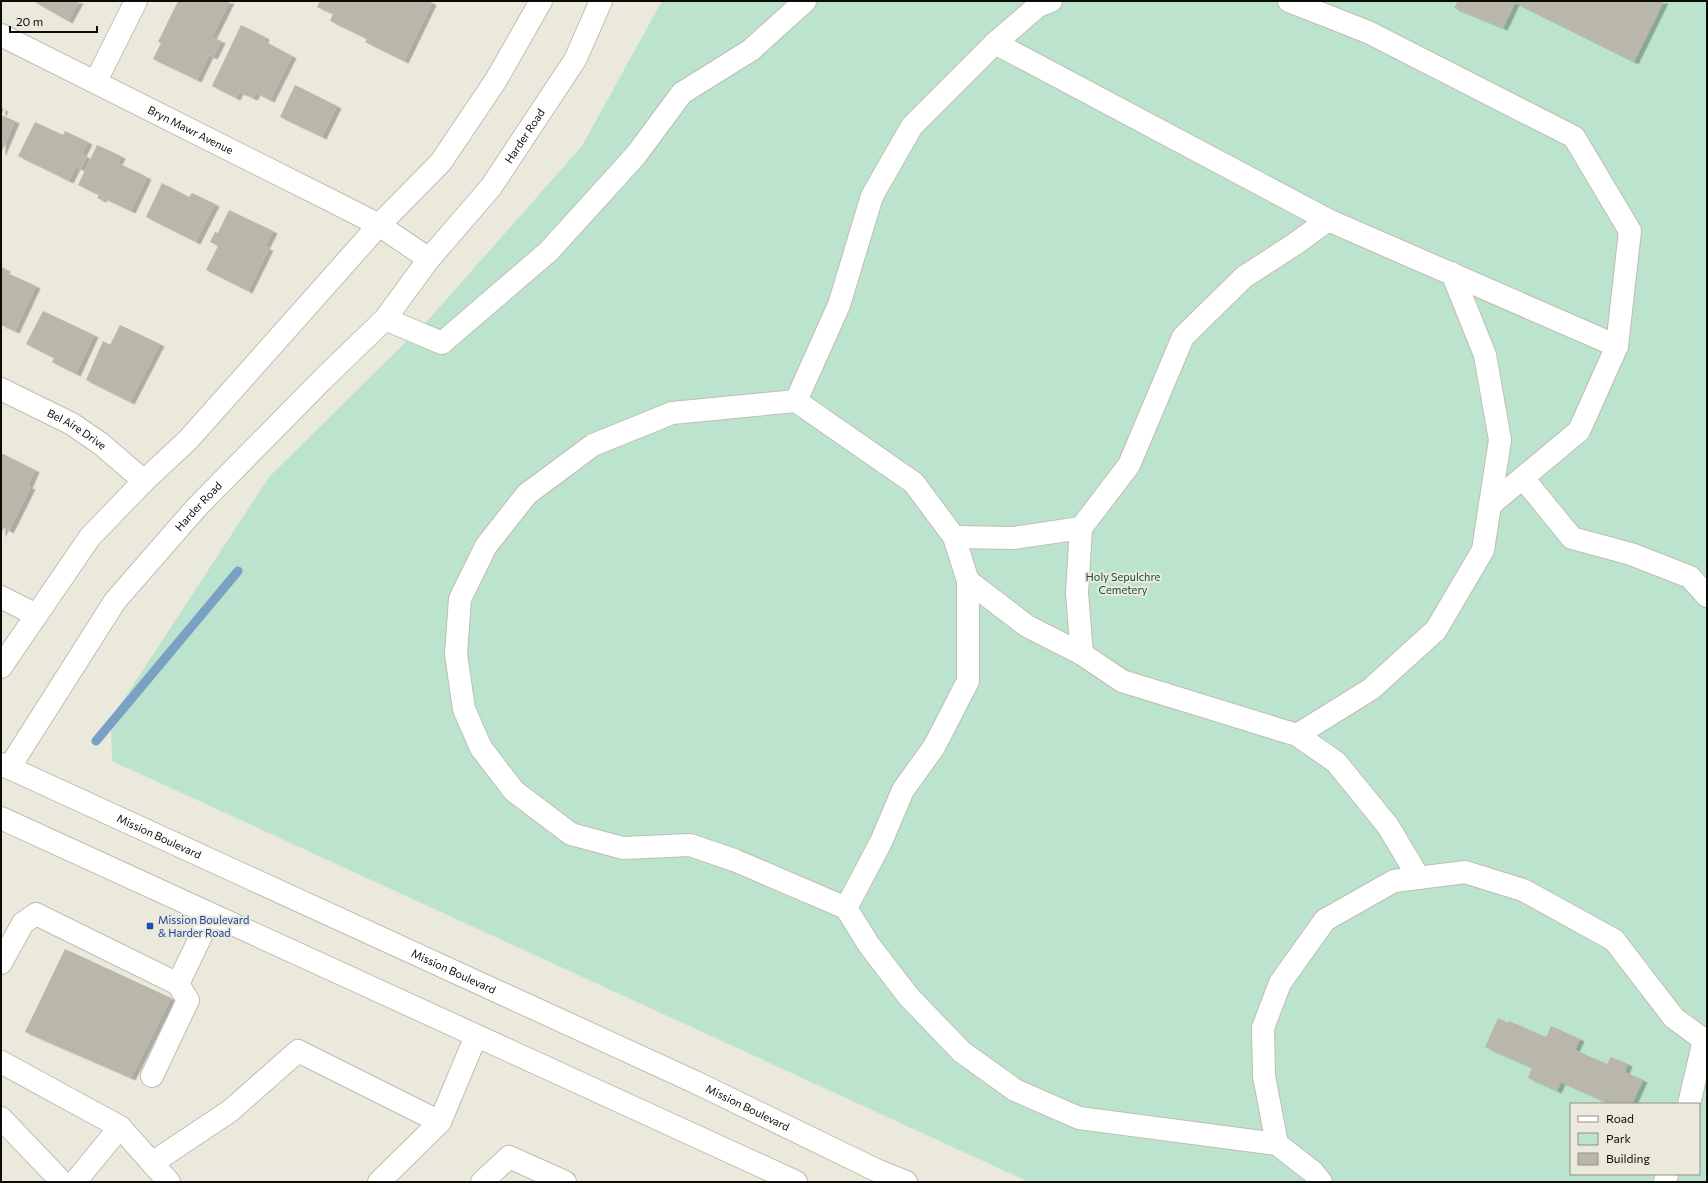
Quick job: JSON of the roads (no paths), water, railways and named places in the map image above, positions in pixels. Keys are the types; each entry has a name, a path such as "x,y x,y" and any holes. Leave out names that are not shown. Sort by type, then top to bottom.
{"street":[{"path":"96,81 136,1"},
{"path":"1,667 90,537 144,481 188,440 379,226 441,162 496,80 541,1"},
{"name":"Harder Road","path":"4,771 115,601 196,508 322,380 385,319 429,259 491,187 540,116 575,60 601,1"},
{"path":"385,319 442,343 549,251 636,155 682,93 751,50 805,1"},
{"path":"796,401 839,306 872,196 908,132 912,126 995,43 1038,6 1051,1"},
{"path":"1288,1 1368,32 1574,136 1630,231 1617,346 1578,431 1490,505"},
{"name":"Bryn Mawr Avenue","path":"1,35 96,81 379,226"},
{"path":"995,43 1328,220 1617,346"},
{"path":"1082,654 1077,593 1081,528 1129,465 1182,337 1244,277 1295,244 1328,220"},
{"path":"379,226 429,259"},
{"path":"1297,735 1371,689 1436,630 1483,550 1500,440 1485,356 1452,273"},
{"name":"Bel Aire Drive","path":"1,390 72,424 101,444 144,481"},
{"path":"846,908 881,842 903,790 934,747 968,681 968,581 954,537 914,483 796,401 672,413 593,445 527,494 486,546 460,599 456,654 464,709 481,748 514,791 571,834 623,848 690,845 734,860 846,908 869,944 909,997 962,1052 1015,1090 1079,1118 1277,1144 1313,1172 1321,1182"},
{"path":"1523,478 1572,538 1631,554 1690,577 1707,596"},
{"path":"954,537 1014,538 1081,528"},
{"path":"968,581 1027,626 1082,654 1122,681 1297,735 1336,762 1388,826 1419,878"},
{"path":"1,597 36,615"},
{"name":"Mission Boulevard","path":"4,771 688,1078 876,1170 906,1182"},
{"path":"1,818 796,1182"},
{"path":"1277,1144 1264,1076 1263,1028 1280,983 1325,920 1394,881 1465,872 1523,890 1614,940 1674,1018 1706,1040 1689,1103"},
{"path":"1,963 23,923 36,914 178,984 188,1000 152,1076"},
{"path":"178,984 211,915"},
{"path":"379,1182 440,1122 476,1036"},
{"path":"152,1163 230,1111 298,1051 440,1122"},
{"path":"1,1062 120,1127 169,1182"},
{"path":"1,1118 62,1182"},
{"path":"75,1182 120,1127"},
{"path":"482,1182 509,1157 565,1182"}],"waterway":[{"path":"96,741 238,571"}],"place":[{"name":"Mission Boulevard & Harder Road","path":"150,926"}],"park label":[{"name":"Holy Sepulchre Cemetery","path":"1123,583"}]}
